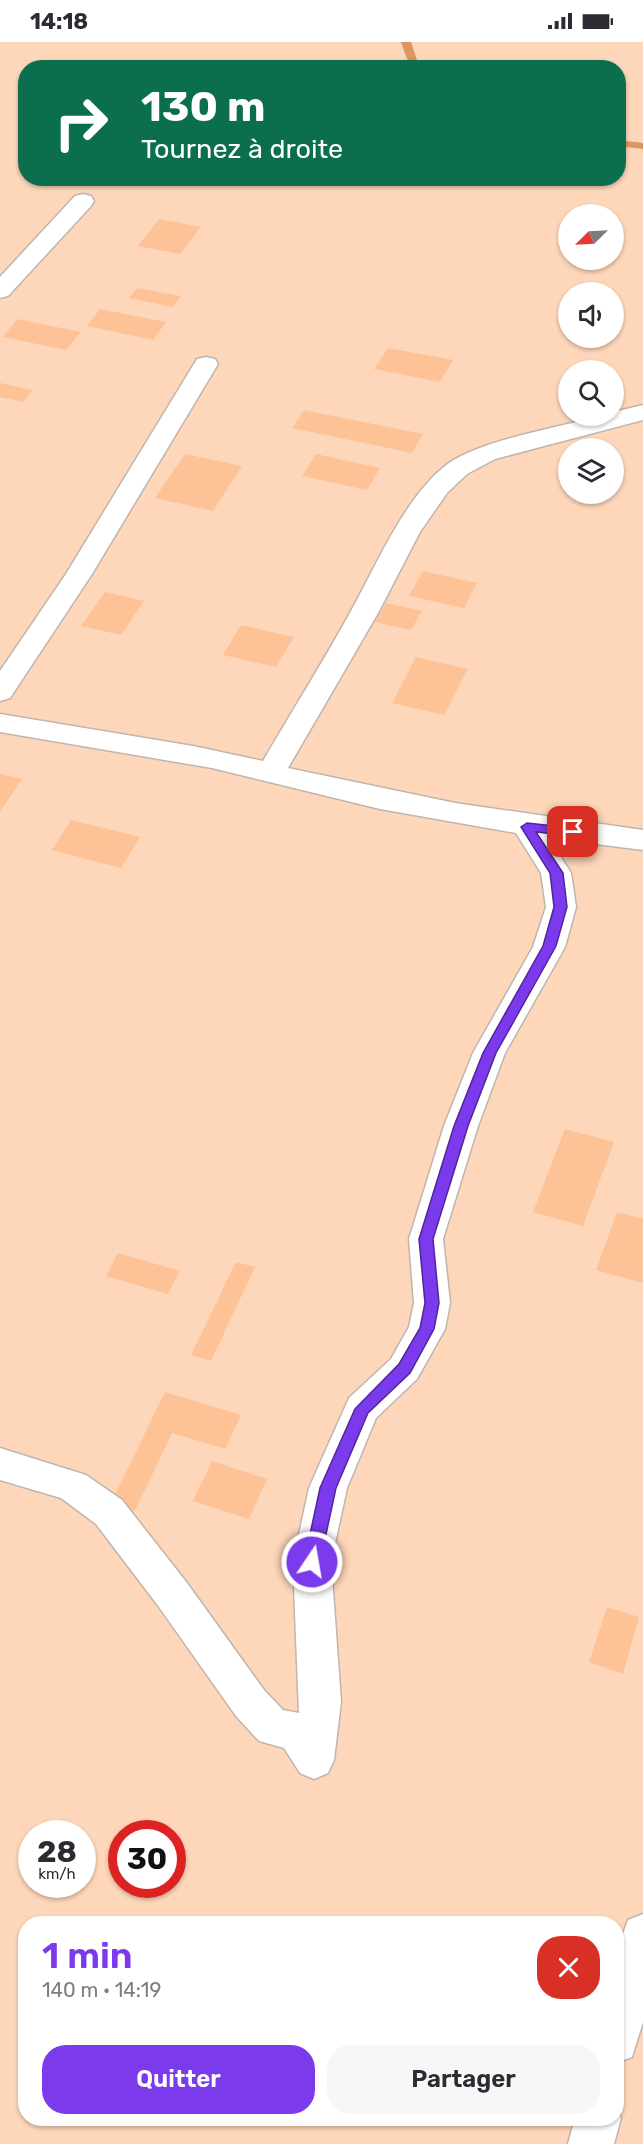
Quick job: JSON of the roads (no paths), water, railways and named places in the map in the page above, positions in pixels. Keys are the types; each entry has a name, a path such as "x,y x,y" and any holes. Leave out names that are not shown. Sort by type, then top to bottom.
{"street":[{"path":"0,291 83,201"},
{"path":"0,692 79,574 206,364"},
{"path":"272,771 364,613 407,531 438,488 458,469 486,454 643,412"},
{"path":"0,723 192,755 272,771 340,790 527,827 643,840"},
{"path":"0,1464 73,1486 109,1512 173,1595 250,1703 273,1728 296,1730 314,1760 321,1702 312,1562 328,1488 362,1409 404,1369 427,1329 432,1303 426,1239 461,1126 489,1053 549,946 561,907 556,873 527,827"},
{"path":"624,2010 643,1935"},
{"path":"591,2144 595,2126"}],"waterway":[{"path":"406,42 413,60"},
{"path":"626,144 643,146"}]}
